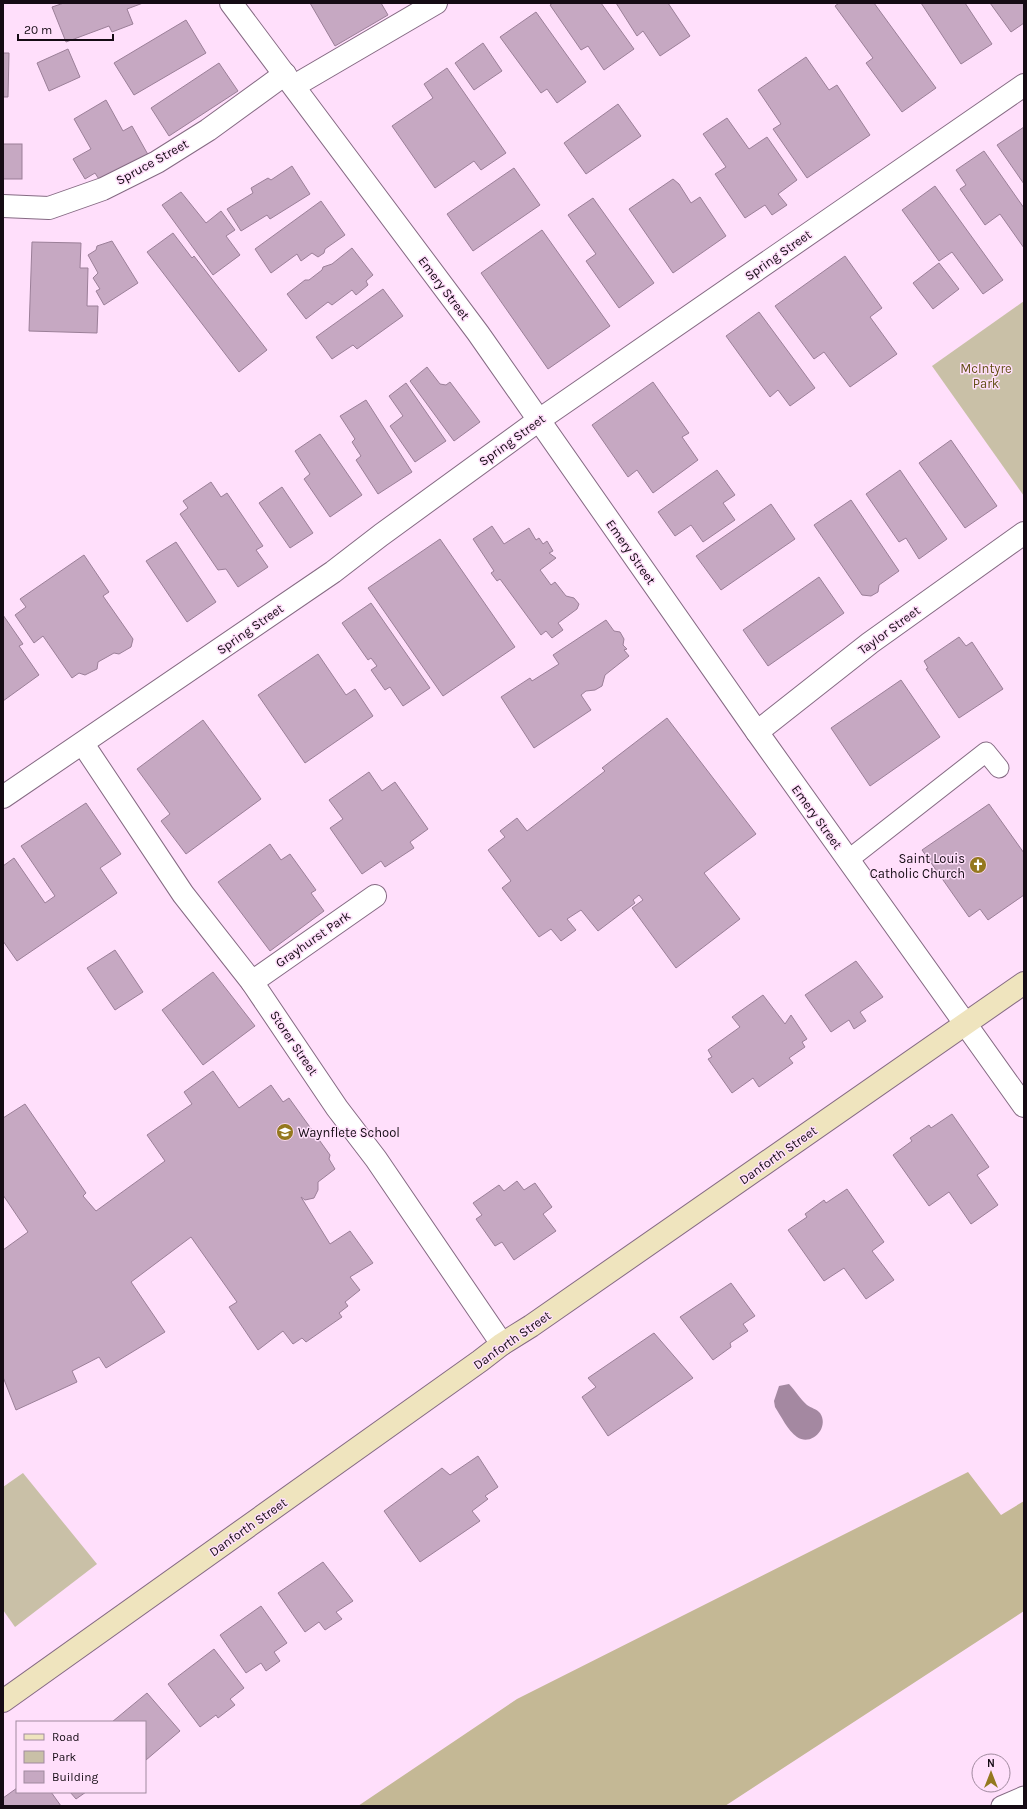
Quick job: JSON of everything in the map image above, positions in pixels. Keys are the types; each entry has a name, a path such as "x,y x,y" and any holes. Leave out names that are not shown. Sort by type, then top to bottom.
{"street":[{"name":"Emery Street","path":"231,3 478,334 756,732 1024,1106"},
{"name":"Spruce Street","path":"3,206 48,208 103,189 157,162 289,80 436,3"},
{"name":"Spring Street","path":"3,797 83,744 333,572 381,535 539,420 1024,85"},
{"name":"Taylor Street","path":"756,732 870,643 1024,533"},
{"name":"Storer Street","path":"83,744 183,894 252,982 337,1108 376,1160 502,1344"},
{"name":"Grayhurst Park","path":"252,982 375,896"},
{"name":"Danforth Street","path":"5,1696 474,1366 502,1344 966,1025 1024,983"}],"lane":[{"path":"848,860 986,752 999,768"},
{"path":"1001,1806 1024,1796"}],"green space":[{"name":"McIntyre Park","path":"1024,301 1024,496 932,366"},
{"path":"23,1473 97,1564 15,1627 3,1610 3,1487"}],"shaded area":[{"path":"789,1384 807,1405 820,1413 823,1424 821,1430 813,1438 808,1440 797,1437 794,1434 775,1407 774,1401 779,1386"},
{"path":"968,1472 1001,1515 1024,1501 1024,1611 725,1806 358,1806 517,1699"}],"building":[{"path":"64,3 143,3 127,9 133,24 112,32 109,26 66,42 52,7"},
{"path":"310,3 381,3 388,15 335,46"},
{"path":"553,3 601,3 634,49 604,70 588,46 581,50 550,5"},
{"path":"616,3 668,3 690,36 660,56 643,31 637,36"},
{"path":"839,3 874,3 936,88 902,112 866,63 873,58 835,6"},
{"path":"921,3 965,3 992,44 961,64"},
{"path":"990,3 1024,3 1024,23 1011,32"},
{"path":"536,12 586,82 557,103 547,89 541,93 500,37"},
{"path":"186,20 206,53 134,95 114,63"},
{"path":"483,43 502,71 474,90 455,63"},
{"path":"68,49 80,77 49,91 37,63"},
{"path":"3,53 9,53 8,97 3,97"},
{"path":"806,57 829,90 837,85 870,135 807,178 773,129 781,124 758,90"},
{"path":"219,63 238,91 169,136 151,108"},
{"path":"447,68 506,153 481,170 474,161 435,188 392,126 433,98 424,84"},
{"path":"106,100 123,131 132,126 151,160 104,187 95,173 85,179 73,159 91,149 74,119"},
{"path":"618,104 641,136 586,174 564,143"},
{"path":"727,118 749,149 767,137 797,180 778,194 787,205 772,215 765,205 745,218 715,174 726,167 703,134"},
{"path":"1024,127 1024,184 997,145"},
{"path":"3,144 22,144 22,179 3,179"},
{"path":"984,151 1024,208 1024,248 1000,214 985,225 960,189 966,185 956,170"},
{"path":"292,166 310,194 270,219 267,215 241,231 227,209 253,193 251,188 268,178 271,180"},
{"path":"514,168 540,205 473,251 447,214"},
{"path":"673,179 679,184 691,203 700,197 726,236 673,273 629,209"},
{"path":"935,186 1003,280 983,294 952,252 939,261 902,210"},
{"path":"181,192 206,223 221,211 235,230 226,236 240,255 213,275 162,205"},
{"path":"593,198 654,283 619,308 586,261 596,254 568,215"},
{"path":"321,201 345,235 325,249 324,253 318,257 312,253 301,261 297,254 271,273 255,249"},
{"path":"542,230 610,326 548,369 481,273"},
{"path":"173,233 192,258 194,256 267,350 239,372 147,252"},
{"path":"112,241 138,283 104,305 96,291 100,289 93,278 98,273 88,255 96,250 97,246"},
{"path":"32,242 81,243 80,268 88,268 87,306 98,306 97,333 29,331"},
{"path":"352,248 373,275 366,281 368,285 356,295 352,290 332,305 328,302 306,319 287,294 305,280 309,280 322,270 323,267 332,264"},
{"path":"845,256 882,308 870,317 897,354 850,387 824,352 814,359 775,306"},
{"path":"939,263 959,289 933,309 913,283"},
{"path":"383,289 403,316 357,349 353,345 332,359 316,337"},
{"path":"759,312 815,388 790,406 778,390 770,397 726,336"},
{"path":"427,367 440,384 446,385 450,382 480,422 454,441 410,381"},
{"path":"653,382 689,433 682,437 698,460 653,493 637,470 628,477 592,425"},
{"path":"406,383 446,441 415,462 390,426 403,416 389,396"},
{"path":"366,400 412,472 378,494 356,460 361,456 352,442 355,439 340,416"},
{"path":"320,434 362,495 330,517 304,479 310,474 295,451"},
{"path":"951,440 997,506 965,528 919,463"},
{"path":"717,470 735,495 723,503 735,520 703,542 691,525 675,536 658,512"},
{"path":"900,470 947,539 919,559 906,538 899,542 866,494"},
{"path":"211,482 221,497 227,493 263,546 256,550 268,567 238,587 226,569 218,570 180,514 188,508 183,501"},
{"path":"282,487 313,533 290,548 259,503"},
{"path":"851,500 899,571 879,585 878,592 871,596 862,595 814,525"},
{"path":"771,504 795,539 721,590 696,556"},
{"path":"492,526 504,544 529,528 536,540 539,538 543,544 547,541 553,551 549,553 556,558 540,570 551,585 555,582 566,596 574,598 579,604 577,609 558,623 563,630 552,638 546,631 541,635 500,579 497,581 491,573 494,571 473,539"},
{"path":"440,539 515,647 443,696 368,588"},
{"path":"176,542 216,602 187,622 146,561"},
{"path":"84,555 109,592 103,596 133,639 131,647 119,654 114,653 98,662 97,669 85,675 79,673 72,678 43,636 34,643 15,615 26,607 20,599"},
{"path":"819,577 844,613 768,666 743,630"},
{"path":"371,603 430,688 403,706 390,687 385,690 371,670 377,666 371,658 368,660 342,623"},
{"path":"3,615 23,644 19,646 39,675 3,701"},
{"path":"606,620 614,631 620,632 624,639 623,645 627,649 624,650 629,656 605,675 602,686 595,690 586,691 581,695 591,710 534,748 501,697 530,678 532,681 559,664 553,655"},
{"path":"959,637 966,646 972,642 1003,689 959,718 926,669 928,668 924,661"},
{"path":"318,654 346,695 355,689 373,716 305,763 258,695"},
{"path":"901,680 940,737 870,786 831,728"},
{"path":"667,718 756,834 704,873 740,919 676,968 632,908 643,900 639,895 633,900 635,903 598,931 581,910 567,919 576,930 561,941 551,929 539,937 502,888 511,881 488,850 505,837 500,831 517,818 527,831 605,771 602,768"},
{"path":"203,720 261,799 186,854 161,821 170,814 137,769"},
{"path":"369,772 382,791 395,782 428,829 410,842 414,848 385,867 381,861 362,874 330,828 343,819 329,800"},
{"path":"86,803 121,854 100,868 117,893 17,961 3,941 3,866 14,858 45,903 55,896 21,846"},
{"name":"Saint Louis Catholic Church","path":"989,804 1024,853 1024,895 988,920 980,909 969,917 922,850"},
{"path":"270,844 281,860 290,854 316,890 311,893 324,911 270,951 218,882"},
{"path":"115,950 143,992 115,1010 87,968"},
{"path":"856,961 883,997 860,1012 866,1021 854,1029 849,1020 831,1032 805,995"},
{"path":"213,972 255,1026 203,1065 162,1010"},
{"path":"763,995 785,1024 791,1015 807,1039 802,1042 805,1047 789,1058 793,1063 759,1087 753,1078 732,1093 708,1059 712,1057 708,1050 740,1027 732,1017"},
{"path":"213,1071 239,1108 271,1085 283,1102 289,1098 330,1155 329,1159 335,1169 318,1182 318,1190 314,1198 305,1200 301,1197 330,1244 350,1231 373,1263 350,1277 360,1290 345,1302 348,1306 339,1313 342,1317 306,1342 302,1338 293,1344 283,1331 258,1350 229,1307 237,1302 191,1237 131,1282 165,1332 106,1368 99,1357 72,1371 77,1382 16,1410 3,1377 3,1250 28,1232 3,1195 3,1118 25,1104 86,1193 83,1196 96,1211 165,1161 147,1135 192,1104 184,1092"},
{"path":"952,1114 989,1167 977,1175 998,1205 971,1224 949,1192 929,1206 893,1155 912,1141 910,1138 929,1125 931,1128"},
{"path":"517,1181 524,1190 535,1183 552,1207 543,1214 556,1231 514,1260 502,1242 495,1246 476,1219 482,1215 473,1203 499,1185 504,1191"},
{"path":"847,1189 884,1242 872,1251 894,1280 866,1299 844,1268 824,1281 788,1230 807,1217 805,1214 824,1200 826,1203"},
{"path":"731,1283 755,1316 743,1324 748,1331 730,1343 731,1347 713,1360 680,1317"},
{"path":"654,1333 693,1378 608,1436 582,1397 596,1387 588,1378"},
{"path":"478,1456 498,1487 485,1496 488,1499 472,1511 480,1521 420,1562 384,1511 442,1468 450,1475"},
{"path":"323,1562 353,1601 336,1612 342,1619 325,1630 319,1622 305,1632 278,1593"},
{"path":"261,1606 287,1643 274,1652 280,1661 266,1671 261,1663 246,1673 220,1635"},
{"path":"214,1649 244,1688 230,1699 235,1705 218,1718 216,1715 200,1727 168,1684"},
{"path":"147,1693 180,1731 146,1760 146,1721 113,1721"},
{"path":"16,1789 16,1793 52,1793 61,1806 3,1806 3,1798"},
{"path":"71,1793 85,1793 76,1799"}],"place":[{"name":"Saint Louis Catholic Church","path":"978,865"},
{"name":"Waynflete School","path":"285,1132"}]}
